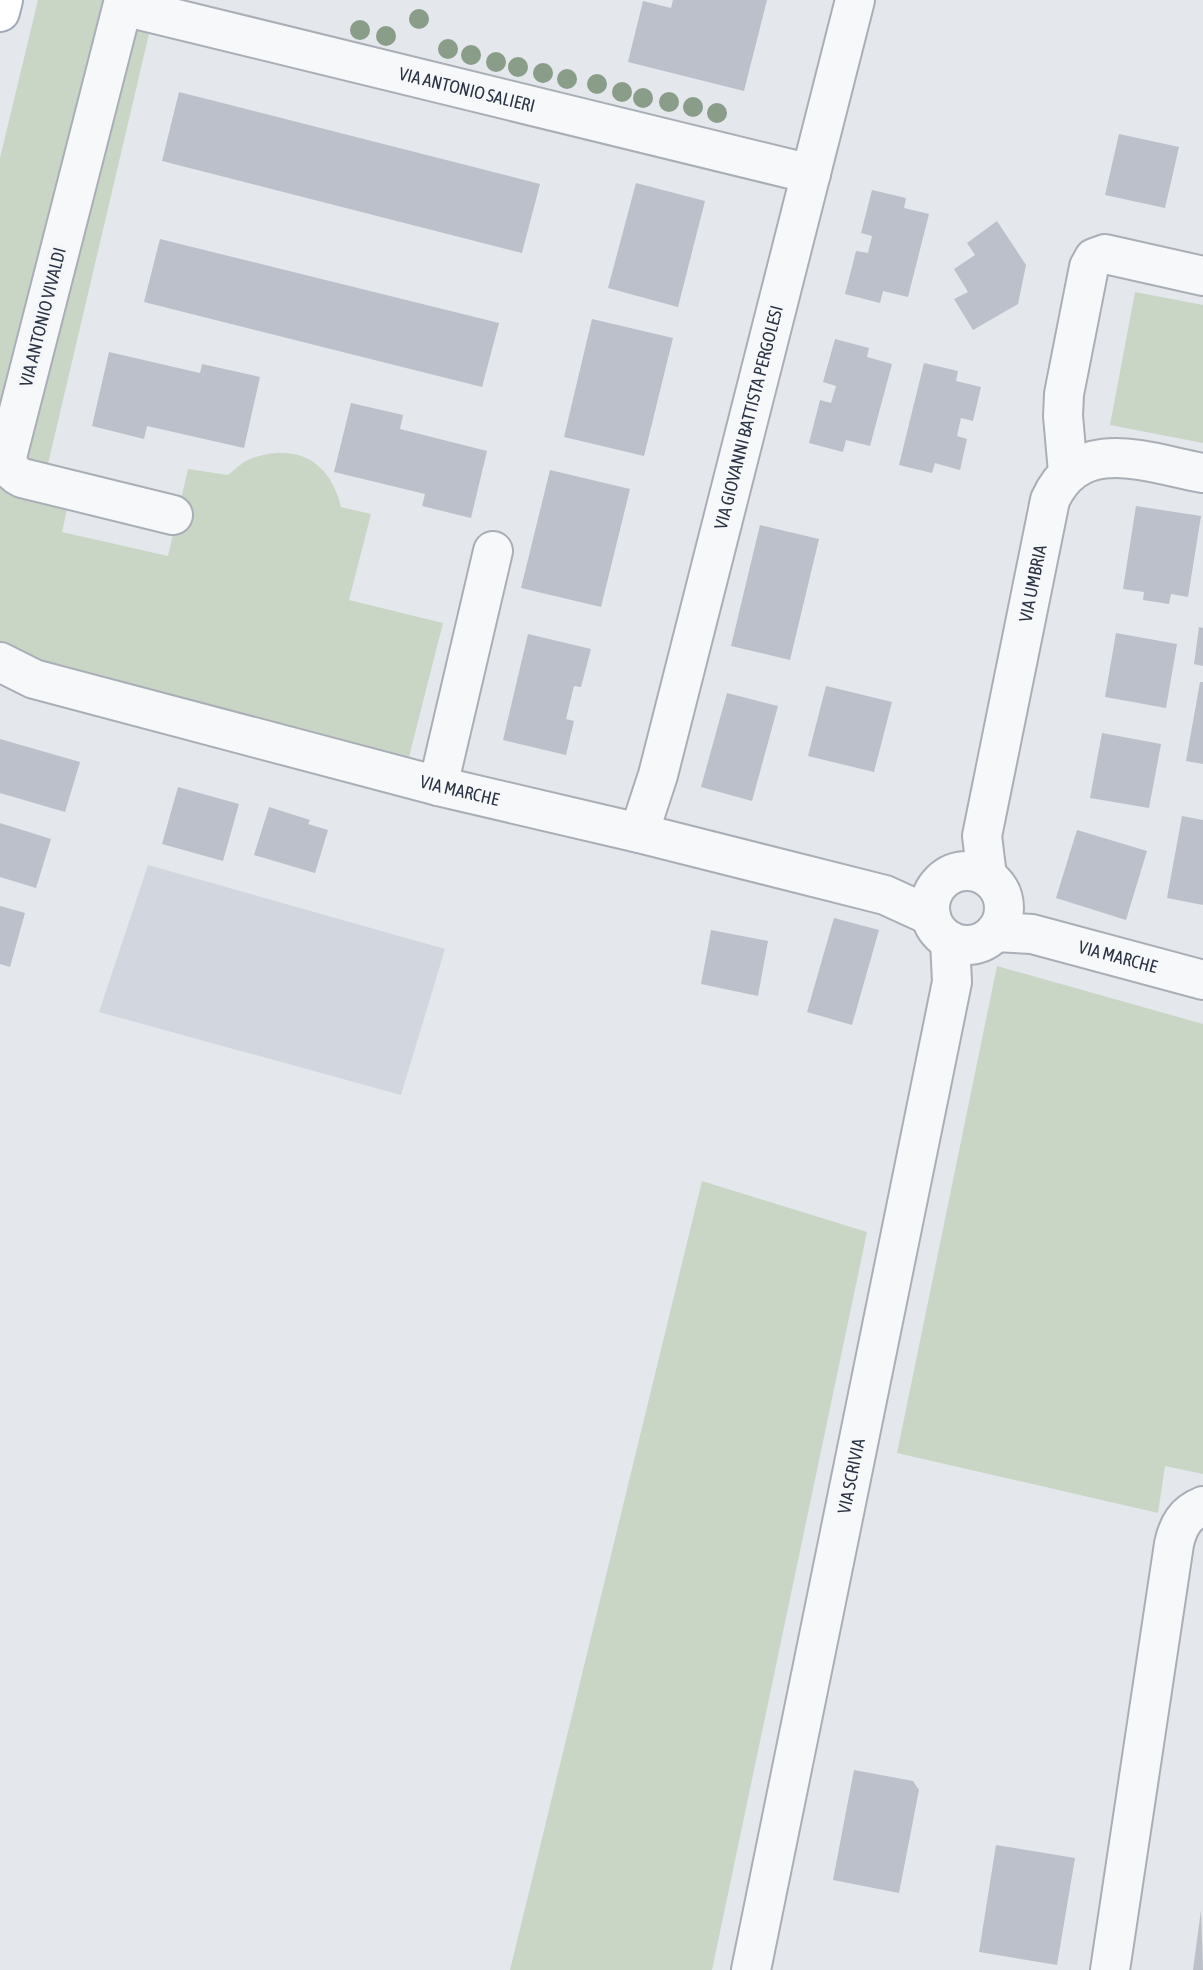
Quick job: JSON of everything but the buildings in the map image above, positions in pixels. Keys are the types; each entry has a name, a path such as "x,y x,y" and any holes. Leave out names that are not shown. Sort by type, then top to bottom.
{"main road":[{"path":"0,12 3,0"}],"street":[{"name":"VIA GIOVANNI BATTISTA PERGOLESI","path":"639,833 658,775 855,0"},
{"name":"VIA ANTONIO SALIERI","path":"124,3 811,174"},
{"name":"VIA ANTONIO VIVALDI","path":"124,3 7,457 13,474 22,478 173,515"},
{"path":"1203,276 1105,254 1094,258 1089,267 1064,394 1063,416 1068,472 1085,462 1099,458 1119,458 1203,473"},
{"name":"VIA UMBRIA","path":"974,874 1050,500 1057,485 1068,472"},
{"path":"438,786 493,551"},
{"name":"VIA MARCHE","path":"11,675 438,786 885,895 974,926 1203,980"},
{"path":"974,874 999,889 1004,906 974,926 943,880 974,874"},
{"name":"VIA SCRIVIA","path":"751,1970 952,982 974,926"},
{"path":"1110,1970 1174,1544 1184,1518 1203,1506"}],"shaded area":[{"path":"148,865 445,949 401,1095 99,1012"}],"green space":[{"path":"38,0 157,0 40,498 68,505 62,532 168,556 188,469 228,475 250,459 266,454 296,454 308,459 328,477 341,507 371,514 349,600 443,623 409,757 13,652 0,643 0,158"},
{"path":"1135,292 1203,305 1203,443 1110,425"},
{"path":"997,966 1203,1024 1203,1474 1165,1466 1158,1513 897,1453"},
{"path":"702,1181 867,1232 712,1970 510,1970"}]}
